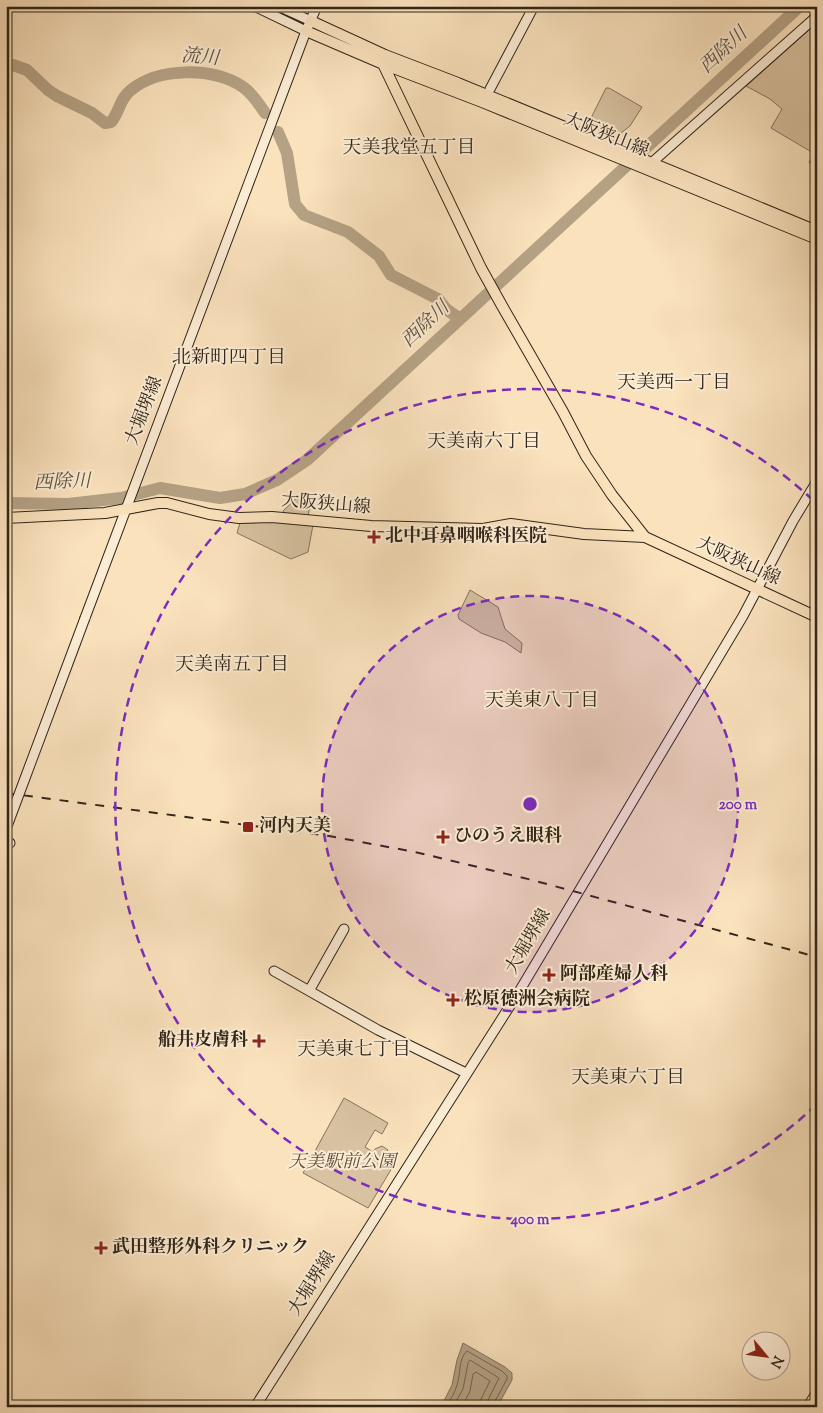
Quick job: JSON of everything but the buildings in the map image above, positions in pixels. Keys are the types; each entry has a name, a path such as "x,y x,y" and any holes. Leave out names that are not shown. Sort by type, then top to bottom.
{"main road":[{"path":"254,6 306,31"},
{"path":"278,6 311,21"},
{"name":"大堀堺線","path":"6,829 317,6"},
{"path":"490,88 534,6"},
{"path":"645,165 817,16"},
{"name":"大阪狭山線","path":"311,21 384,60 483,272 498,300 586,456 612,495 645,537"},
{"name":"大阪狭山線","path":"306,31 384,60 614,152 817,239"},
{"name":"大阪狭山線","path":"645,165 817,231"},
{"name":"大堀堺線","path":"255,1407 520,990 757,589 793,521 817,481"},
{"name":"大阪狭山線","path":"6,518 95,514 127,506 167,503 209,514 239,518 272,517 371,526 483,529 511,524 584,534 645,537 817,617"},
{"path":"309,991 344,929"},
{"path":"274,971 378,1030 466,1073"},
{"path":"808,1407 817,1393"}],"green space":[{"path":"817,23 817,171 809,162 815,154 771,128 782,109 770,99 746,86"},
{"path":"606,88 642,107 630,126 616,137 592,127 589,122"},
{"path":"302,493 312,493 308,517 284,513 283,511"},
{"path":"284,522 313,525 308,552 291,559 237,533 240,523"},
{"path":"470,590 498,607 505,629 522,643 521,653 505,642 481,633 459,619 458,615"},
{"name":"天美駅前公園","path":"344,1098 388,1123 382,1134 375,1130 365,1147 373,1152 382,1146 388,1150 381,1162 392,1168 368,1208 303,1173"}],"water":[{"path":"463,1343 512,1373 512,1380 497,1407 441,1407 452,1385"}],"waterway":[{"name":"西除川","path":"6,503 68,504 121,498 160,488 220,498 245,494 277,480 307,460 800,6"},
{"name":"流川","path":"6,65 13,65 27,70 48,90 92,113 105,123 111,122 127,93 143,82 156,77 186,72 202,73 231,80 250,93 265,113"},
{"name":"流川","path":"278,132 287,153 295,204 304,215 348,232 379,256 391,275 438,299 446,309 460,319"}],"railway":[{"path":"6,793 329,836 415,852 532,880 817,957"}],"place":[{"name":"北中耳鼻咽喉科医院","path":"374,537"},
{"name":"河内天美","path":"248,827"},
{"name":"ひのうえ眼科","path":"443,837"},
{"name":"阿部産婦人科","path":"549,975"},
{"name":"松原徳洲会病院","path":"453,1000"},
{"name":"船井皮膚科","path":"259,1041"},
{"name":"武田整形外科クリニック","path":"101,1248"}],"district":[{"name":"天美我堂五丁目","path":"409,148"},
{"name":"北新町四丁目","path":"229,358"},
{"name":"天美西一丁目","path":"674,383"},
{"name":"天美南六丁目","path":"484,442"},
{"name":"天美南五丁目","path":"232,665"},
{"name":"天美東八丁目","path":"542,701"},
{"name":"天美東七丁目","path":"354,1050"},
{"name":"天美東六丁目","path":"628,1078"}]}
